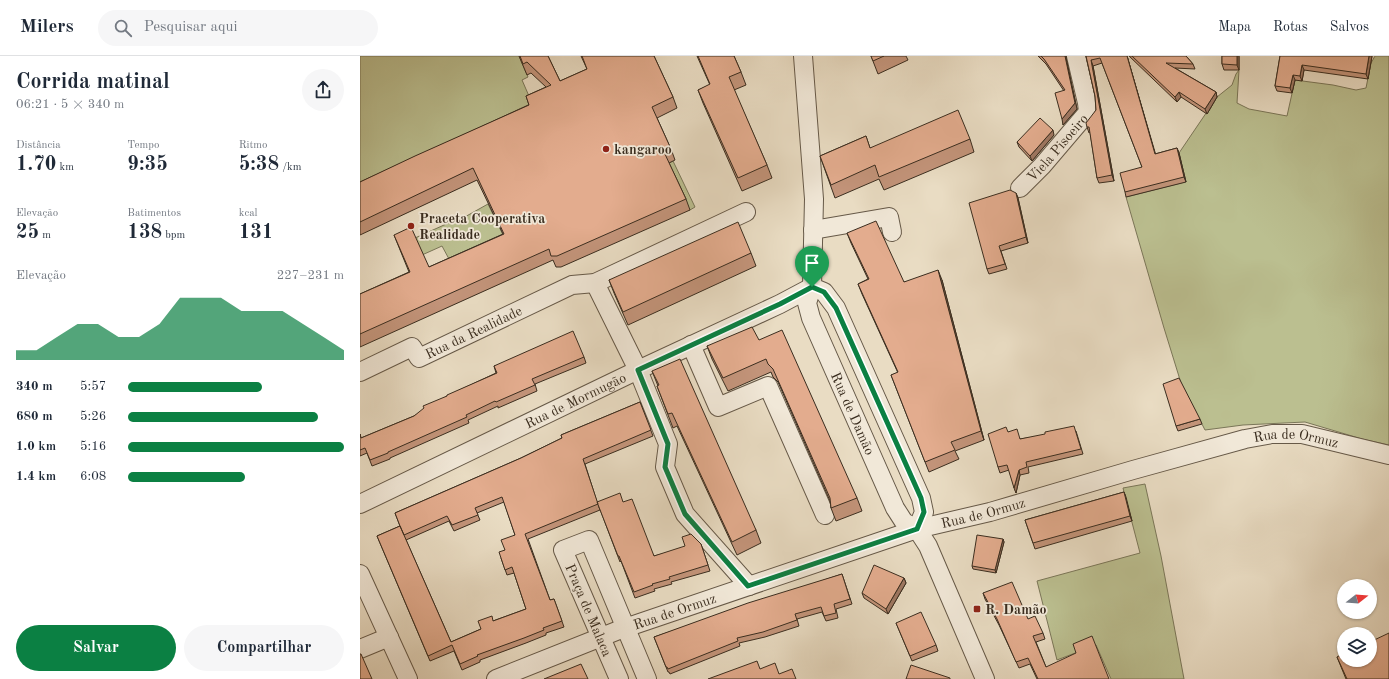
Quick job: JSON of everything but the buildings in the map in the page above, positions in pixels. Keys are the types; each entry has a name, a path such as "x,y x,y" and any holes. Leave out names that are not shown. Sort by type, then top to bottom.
{"street":[{"name":"Rua de Damão","path":"803,56 814,199 812,287 807,303 811,318 895,508 904,522 917,529 928,546 985,679"},
{"name":"Viela Pisoeiro","path":"1020,188 1042,166 1088,112 1076,56"},
{"name":"Rua da Realidade","path":"360,372 412,347 419,358 572,285 595,283 746,212"},
{"path":"813,230 889,217 892,232"},
{"path":"595,283 638,370 668,444 665,467 685,514 748,586"},
{"name":"Rua de Damão","path":"812,287 824,292 836,308 921,498 924,512 917,529"},
{"name":"Rua de Mormugão","path":"360,504 690,345 780,304 812,287"},
{"path":"690,345 718,407 768,386 825,515"},
{"name":"Rua de Ormuz","path":"496,679 627,628 917,529 990,512 1245,439 1272,434 1302,434 1389,455"},
{"name":"Praça de Malaca","path":"618,679 563,550 589,540 647,679"},
{"path":"360,574 408,679"},
{"path":"360,648 389,637"}],"green space":[{"path":"360,56 519,56 528,77 522,80 532,103 360,184"},
{"path":"1375,56 1389,56 1389,445 1362,439 1305,422 1243,425 1205,430 1181,383 1126,197 1185,182 1179,153 1217,97 1232,85 1239,70 1237,103 1249,109 1287,116 1295,80 1333,85 1356,90 1366,88 1371,63"},
{"path":"673,161 695,207 690,210 449,259 442,246 422,255 415,238 453,221 454,223 488,204 505,239"},
{"path":"1145,484 1161,556 1184,679 1111,679 1096,645 1057,660 1037,581 1140,553 1123,488"}],"place":[{"name":"kangaroo","path":"606,149"},
{"name":"Praceta Cooperativa Realidade","path":"411,226"},
{"name":"R. Damão","path":"977,609"}],"route":[{"path":"812,287 824,292 836,308 921,498 924,512 917,529 748,586 685,514 665,467 668,444 638,370 780,304 812,287"}]}
